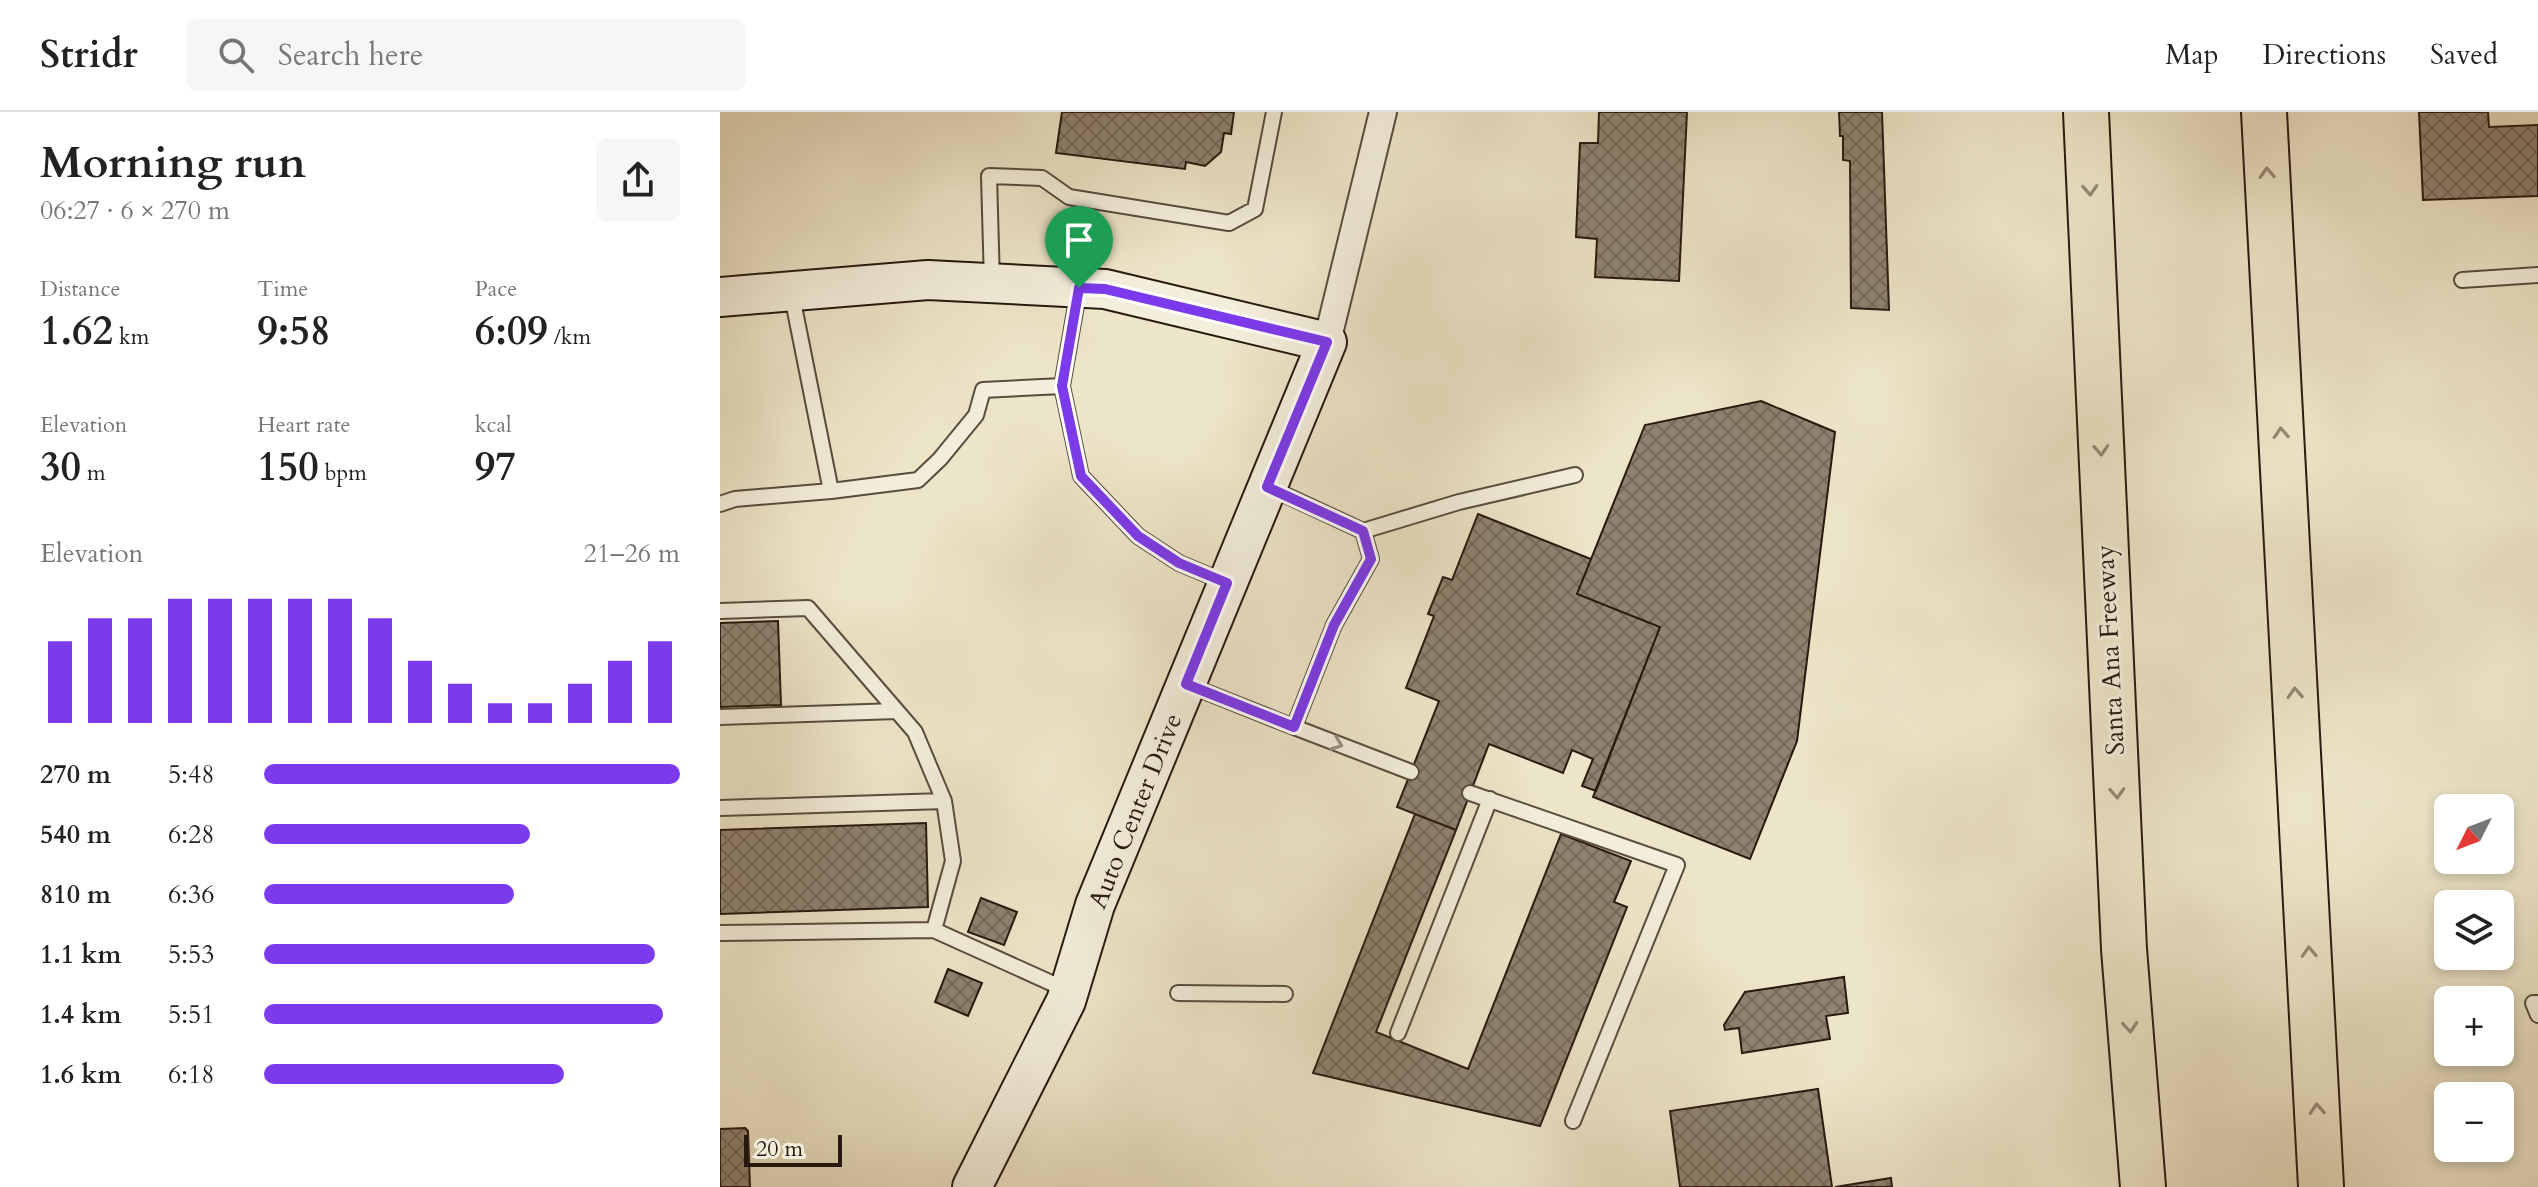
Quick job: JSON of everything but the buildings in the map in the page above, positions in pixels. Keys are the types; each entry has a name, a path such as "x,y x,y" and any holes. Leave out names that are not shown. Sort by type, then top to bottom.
{"highway":[{"name":"Santa Ana Freeway","path":"2086,112 2124,949 2143,1187"},
{"path":"2264,112 2321,1187"}],"street":[{"name":"Auto Center Drive","path":"972,1187 1069,991 1095,905 1327,342 1383,112"},
{"path":"720,297 928,280 1105,289 1327,342"}],"lane":[{"path":"992,283 989,176 1042,178 1069,197 1229,223 1255,209 1274,112"},
{"path":"2462,280 2538,275"},
{"path":"1079,288 1062,386 1081,476 1138,536 1179,563 1227,583"},
{"path":"791,291 831,491"},
{"path":"720,504 735,499 918,480 940,459 976,415 983,390 1062,386"},
{"path":"1267,487 1363,531 1459,502 1575,475"},
{"path":"1294,727 1334,625 1371,559 1363,531"},
{"path":"720,611 808,608 915,732 944,801 953,861 934,930"},
{"path":"1186,684 1411,772"},
{"path":"720,717 897,711"},
{"path":"1470,793 1677,865 1573,1121"},
{"path":"1398,1033 1490,799"},
{"path":"720,808 944,801"},
{"path":"720,933 934,930 1069,991"},
{"path":"1178,993 1285,994"},
{"path":"2538,1003 2533,1003 2538,1015"}],"route":[{"path":"1079,288 1105,289 1327,342 1267,487 1363,531 1371,559 1334,625 1294,727 1186,684 1227,583 1179,563 1138,536 1081,476 1062,386 1079,288"}]}
